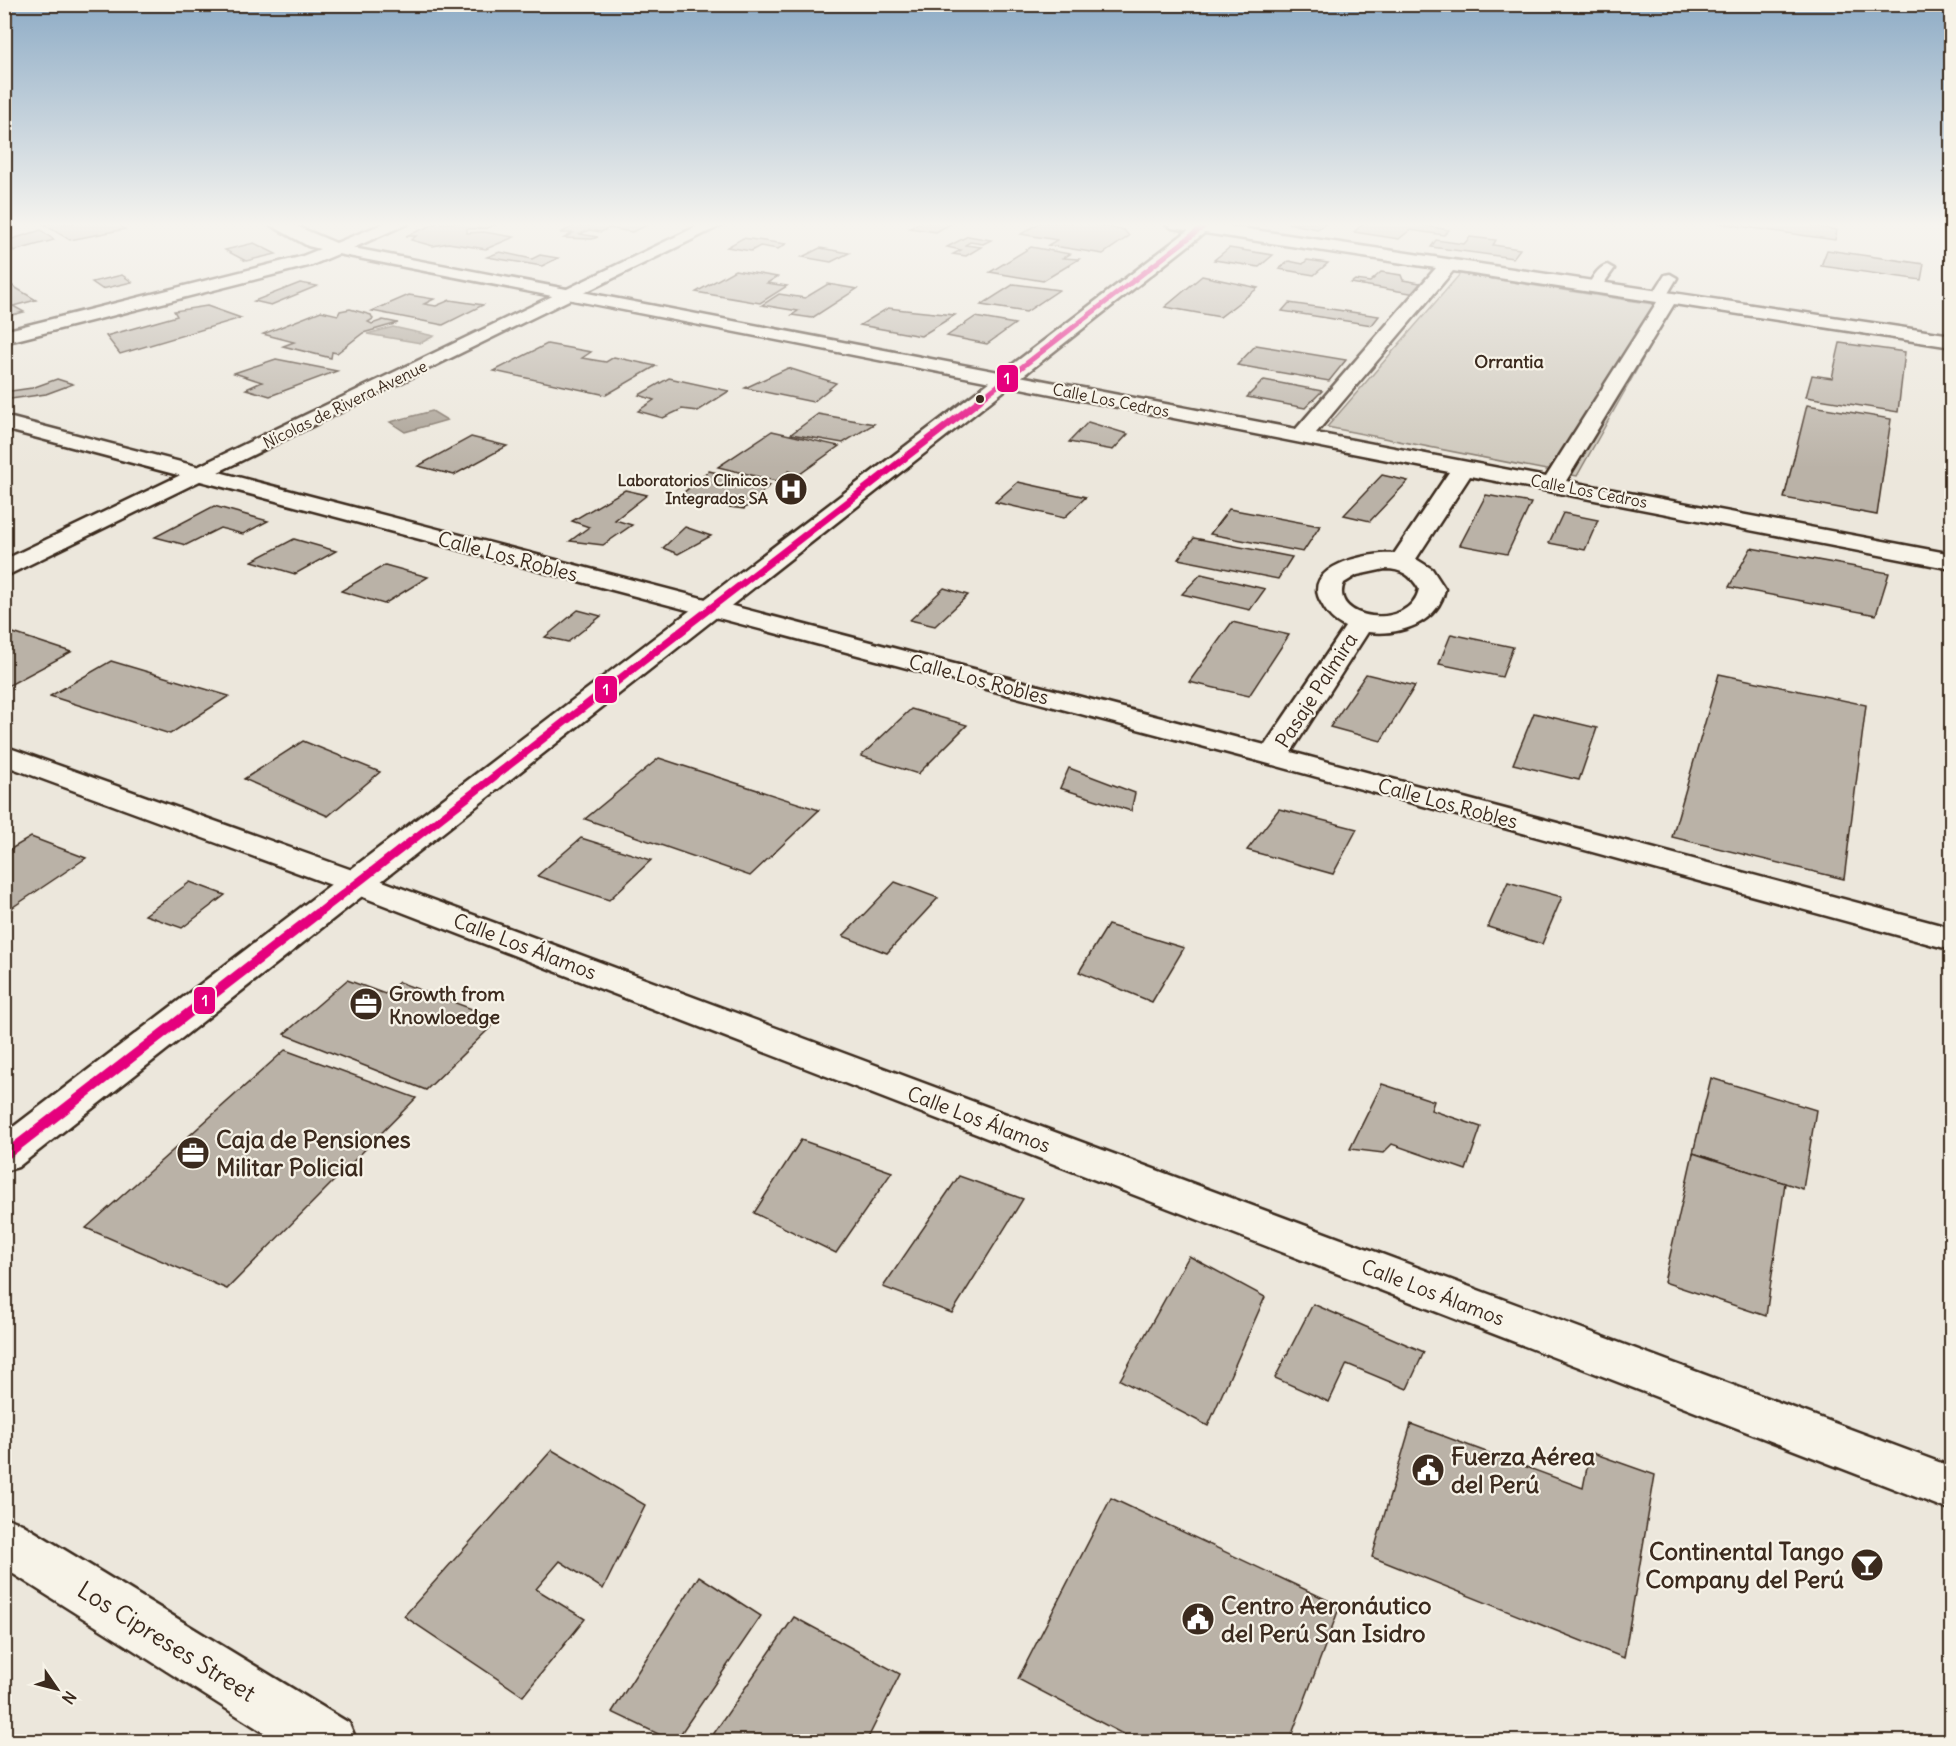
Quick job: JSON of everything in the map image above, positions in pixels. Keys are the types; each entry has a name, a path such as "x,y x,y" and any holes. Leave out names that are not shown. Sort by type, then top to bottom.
{"street":[{"path":"4,337 136,304"},
{"name":"Nícolas de Rivera Avenue","path":"4,570 550,304"},
{"name":"Calle Los Cedros","path":"619,304 1463,468 1554,483 1952,562"},
{"path":"4,1156 1105,304"},
{"path":"1301,437 1414,304"},
{"path":"1554,483 1659,304"},
{"path":"1707,304 1952,341"},
{"name":"Calle Los Robles","path":"4,422 1273,756 1952,939"},
{"path":"1402,561 1436,515 1463,468"},
{"name":"Pasaje Palmira","path":"1402,561 1416,567 1429,580 1434,592 1431,604 1419,614 1400,621 1359,625 1334,606 1329,593 1332,581 1343,572 1361,564 1402,561"},
{"name":"Pasaje Palmira","path":"1273,756 1359,625"},
{"name":"Calle Los Álamos","path":"4,755 357,883 1952,1489"},
{"name":"Los Cipreses Street","path":"4,1540 330,1742"}],"shaded area":[{"path":"1434,304 1656,304 1672,307 1577,476 1327,427"},
{"path":"393,327 434,336 421,343 367,334"},
{"path":"432,411 447,420 405,432 390,422"}],"building":[{"path":"4,304 19,304 13,306 24,312 4,317"},
{"path":"387,304 483,305 443,325 372,311"},
{"path":"833,304 812,318 792,315 798,311 762,305"},
{"path":"982,304 1037,304 1026,312"},
{"path":"1168,304 1236,304 1220,317 1165,307"},
{"path":"1288,304 1299,304 1379,316 1372,325 1282,311"},
{"path":"207,306 241,318 120,354 106,336 177,316 174,311"},
{"path":"888,308 955,315 921,336 860,325"},
{"path":"350,309 371,315 373,319 368,322 372,324 383,320 398,323 363,333 337,353 332,352 331,358 283,346 294,342 263,334 321,311 338,315 340,311"},
{"path":"975,317 1015,324 987,344 947,336"},
{"path":"1840,343 1905,352 1898,412 1806,397 1812,375 1832,378"},
{"path":"547,344 591,352 582,358 606,362 614,357 656,366 606,395 494,371"},
{"path":"1256,345 1346,360 1329,381 1237,365"},
{"path":"276,359 337,371 270,396 246,389 262,382 234,373"},
{"path":"788,368 836,383 813,402 745,388"},
{"path":"669,378 729,391 698,411 682,409 663,418 638,411 654,400 639,395"},
{"path":"57,379 73,384 46,394 4,400 4,387 11,391 32,388"},
{"path":"1264,380 1322,391 1305,408 1247,397"},
{"path":"1807,405 1891,419 1877,515 1784,498"},
{"path":"818,414 874,424 843,443 791,434"},
{"path":"1088,422 1128,434 1113,450 1069,442"},
{"path":"772,431 839,446 800,474 789,471 776,481 718,467"},
{"path":"471,437 507,446 454,475 418,466"},
{"path":"709,471 770,485 744,509 675,500"},
{"path":"1382,475 1408,481 1370,521 1344,515"},
{"path":"1018,482 1086,497 1064,518 995,502"},
{"path":"625,490 647,495 615,520 632,525 603,545 570,541 589,527 572,521"},
{"path":"1486,495 1531,503 1507,554 1460,545"},
{"path":"214,506 268,521 243,534 220,528 186,545 155,537"},
{"path":"1229,509 1320,526 1303,552 1210,534"},
{"path":"1563,513 1598,520 1585,550 1549,543"},
{"path":"685,527 711,536 678,554 663,548"},
{"path":"1194,538 1292,557 1278,579 1178,559"},
{"path":"294,539 336,551 295,574 252,561"},
{"path":"1751,548 1889,573 1876,615 1729,587"},
{"path":"385,565 428,577 384,604 341,591"},
{"path":"1201,574 1265,589 1250,610 1182,594"},
{"path":"944,588 968,595 935,626 910,620"},
{"path":"578,610 601,616 568,642 545,637"},
{"path":"1232,622 1289,635 1249,696 1189,682"},
{"path":"4,630 71,652 4,688"},
{"path":"1451,634 1513,647 1502,677 1439,664"},
{"path":"111,661 229,696 170,734 50,696"},
{"path":"1366,674 1415,686 1381,741 1330,727"},
{"path":"1719,674 1866,705 1844,879 1672,837"},
{"path":"911,709 967,725 918,774 861,756"},
{"path":"1534,713 1597,728 1579,780 1513,764"},
{"path":"303,741 380,772 328,816 244,779"},
{"path":"659,758 819,810 750,876 585,819"},
{"path":"1069,768 1135,793 1131,811 1060,788"},
{"path":"1279,809 1357,829 1333,874 1247,850"},
{"path":"31,837 86,858 10,909 4,906 4,853"},
{"path":"581,838 651,860 609,900 537,876"},
{"path":"190,882 225,895 182,928 145,915"},
{"path":"895,882 938,898 887,953 843,936"},
{"path":"1508,882 1562,897 1542,944 1488,927"},
{"path":"1108,925 1184,948 1152,1002 1079,972"},
{"path":"347,980 385,994 399,982 499,1019 426,1090 284,1034"},
{"path":"285,1050 416,1098 227,1289 86,1228"},
{"path":"1711,1078 1816,1110 1803,1189 1693,1153"},
{"path":"1382,1084 1434,1101 1431,1110 1481,1127 1466,1170 1392,1144 1383,1153 1350,1149"},
{"path":"801,1140 892,1172 836,1253 754,1213"},
{"path":"1693,1153 1785,1183 1766,1316 1664,1282"},
{"path":"959,1176 1023,1199 952,1313 883,1287"},
{"path":"1189,1256 1265,1297 1208,1426 1120,1380"},
{"path":"1313,1304 1424,1352 1407,1389 1347,1364 1329,1402 1275,1378"},
{"path":"1411,1424 1583,1488 1590,1452 1655,1475 1624,1658 1372,1557"},
{"path":"552,1450 645,1505 603,1589 560,1561 536,1589 585,1619 523,1696 404,1616"},
{"path":"1111,1498 1340,1606 1289,1742 1138,1742 1018,1679"},
{"path":"699,1576 761,1616 675,1742 612,1712"},
{"path":"794,1617 900,1674 866,1742 708,1742"}],"transit line":[{"name":"1","path":"4,1156 1103,304"}],"place":[{"name":"Laboratorios Clinicos Integrados SA","path":"791,489"},
{"name":"Growth from Knowloedge","path":"366,1004"},
{"name":"Caja de Pensiones Militar Policial","path":"193,1153"},
{"name":"Fuerza Aérea del Perú","path":"1428,1470"},
{"name":"Continental Tango Company del Perú","path":"1867,1565"},
{"name":"Centro Aeronáutico del Perú San Isidro","path":"1198,1619"}],"district":[{"name":"Orrantia","path":"1509,361"}]}
